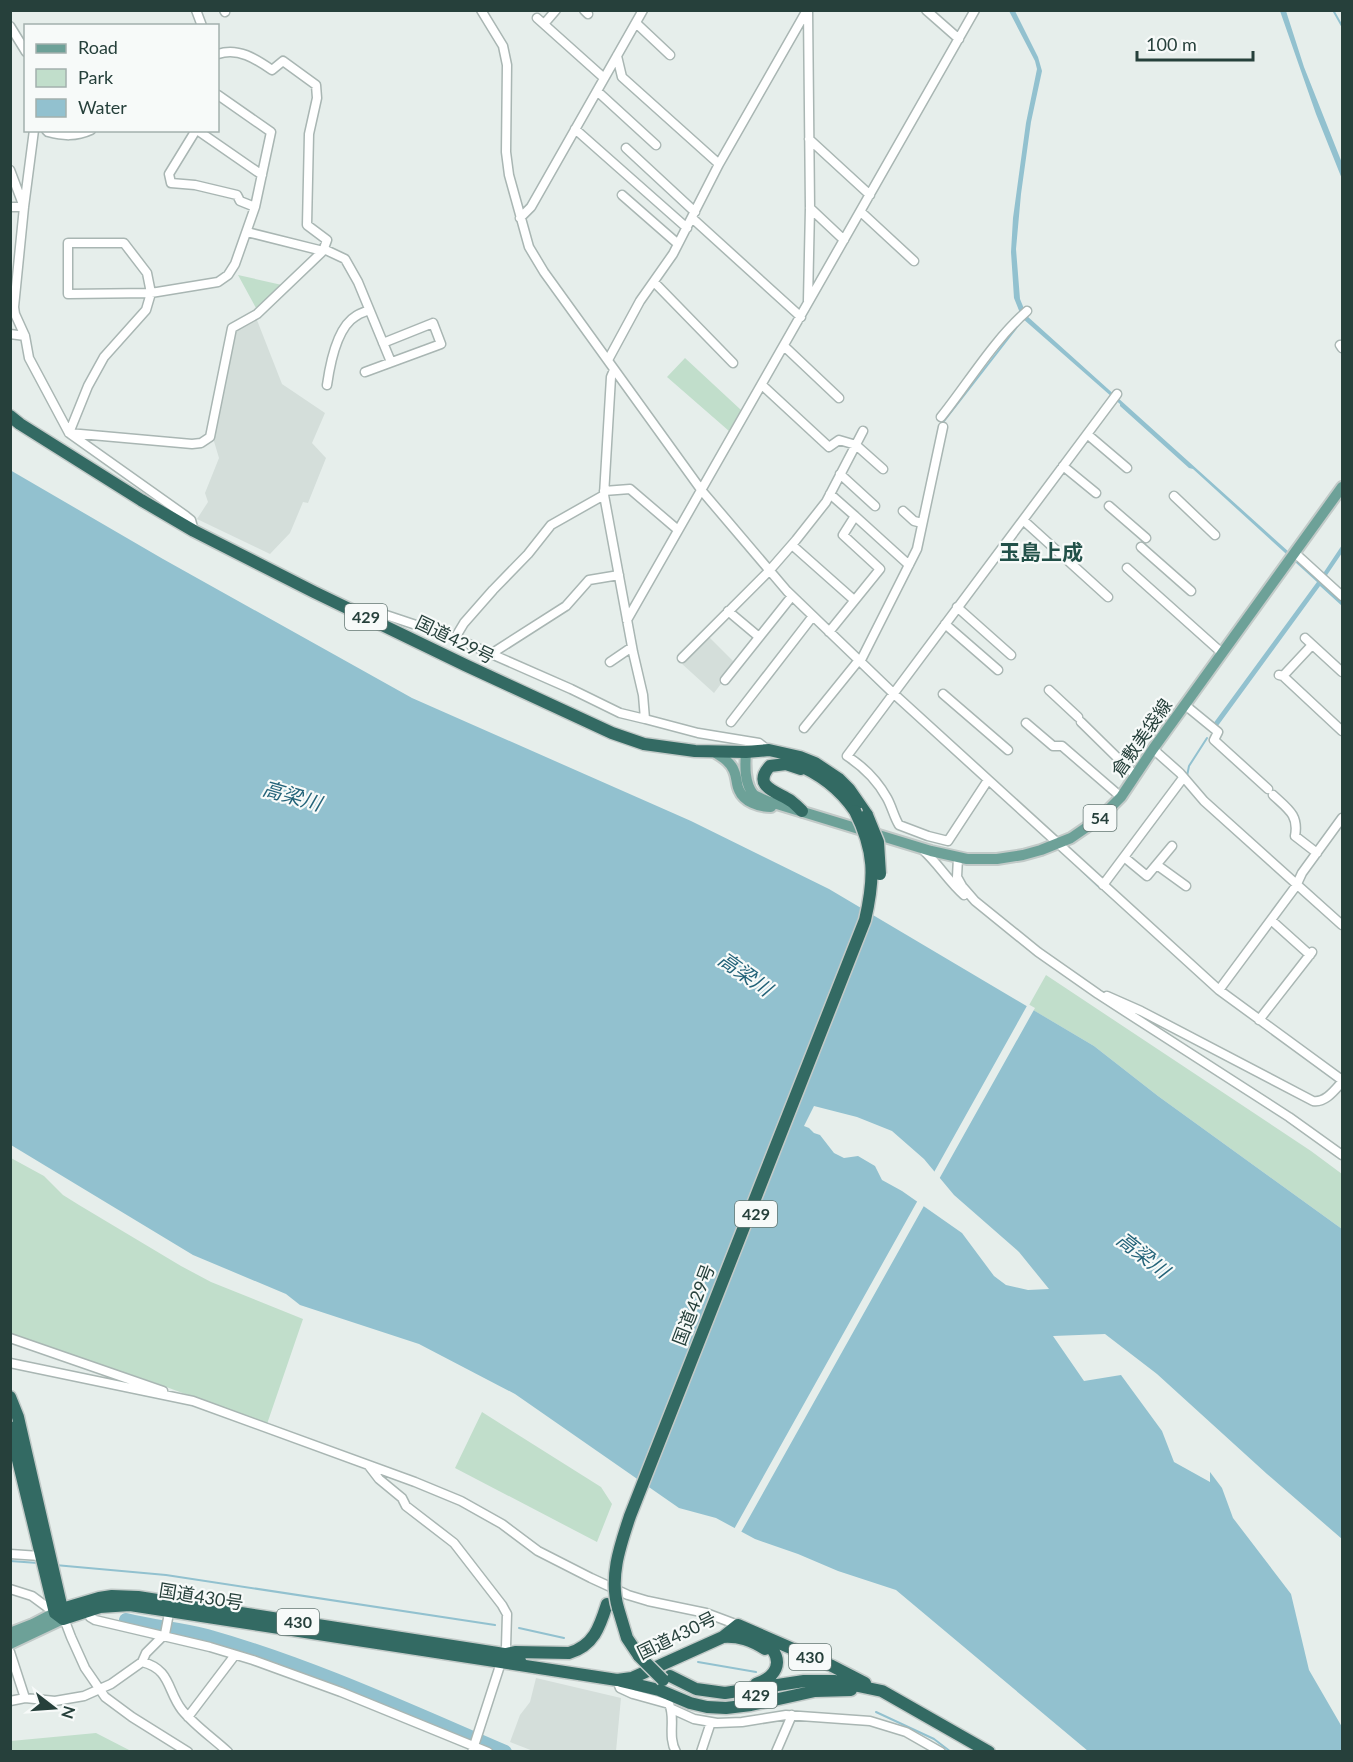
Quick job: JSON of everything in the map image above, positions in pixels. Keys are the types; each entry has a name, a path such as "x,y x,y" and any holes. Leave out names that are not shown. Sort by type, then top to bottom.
{"highway":[{"name":"国道429号","path":"14,419 194,531 465,665 612,733 644,744 674,749 714,752 769,750 800,757 827,770 849,789 878,842 879,890 872,921 637,1517 625,1551 622,1567 622,1600 617,1608 638,1641 643,1655 667,1678 689,1694 721,1700 800,1687 832,1686 915,1709"},
{"name":"国道429号","path":"615,1565 630,1516 865,920 871,889 872,871 861,813 834,786 807,768 746,752"},
{"path":"802,811 791,801 766,786 764,781 766,771 770,766 786,764 822,777"},
{"path":"10,1397 18,1417 46,1562"},
{"path":"10,1427 60,1613"},
{"name":"国道430号","path":"503,1659 515,1652 569,1653 577,1650 595,1636 617,1608 615,1565"},
{"name":"国道430号","path":"60,1613 108,1601 503,1659 644,1686 707,1707 726,1708 751,1705 815,1691 851,1690"},
{"name":"国道430号","path":"60,1613 88,1611 108,1601"},
{"name":"国道430号","path":"617,1680 632,1678 723,1637 738,1625 832,1666 882,1691"},
{"name":"429","path":"738,1625 764,1642 776,1656"},
{"path":"723,1637 735,1636 746,1639 776,1656"},
{"name":"国道429号","path":"733,1693 767,1680 776,1667 776,1656"},
{"name":"国道429号","path":"667,1678 696,1689 712,1692 733,1693 804,1681 844,1683 882,1691 989,1752"}],"main road":[{"name":"倉敷美袋線","path":"746,752 747,782 754,794 767,801 921,848 958,858 997,859 1023,855 1058,844 1100,818 1120,798 1342,487"},
{"path":"714,752 730,764 734,770 739,791 746,799 766,807 786,806"},
{"path":"10,1633 60,1613"},
{"path":"10,1644 60,1613"}],"street":[{"path":"556,10 541,21 604,78"},
{"path":"520,218 531,207 643,10"},
{"path":"807,10 810,208 808,305"},
{"path":"608,360 640,301 678,244 719,165 807,10"},
{"path":"926,10 959,39"},
{"path":"627,620 975,10"},
{"path":"482,11 503,46 507,65 506,152 509,175 529,247 544,272 702,491 792,596 986,782 1058,844 1218,990 1341,1083 1325,1099 1319,1102 1313,1101 1141,1011 1112,997 1098,994"},
{"path":"636,23 670,55"},
{"path":"10,26 24,49"},
{"path":"69,433 192,444 201,443 210,437 232,328 257,314 323,251 327,240 307,225 309,134 317,98 316,85 284,61 272,70 254,58 241,53 219,50"},
{"path":"617,56 622,76 719,165"},
{"path":"597,91 656,145"},
{"path":"69,433 88,387 104,357 146,310 151,292 147,273 124,243 68,243 68,294 151,292 218,282 228,275 236,264 255,207 271,132 219,96"},
{"path":"575,129 687,228"},
{"path":"34,132 14,307 26,336 29,358 69,433 186,516 194,531"},
{"path":"48,132 63,136 81,135 87,132"},
{"path":"195,132 169,174 171,183 195,185 237,195 240,201 255,207"},
{"path":"199,132 262,176"},
{"path":"809,139 870,195"},
{"path":"626,148 801,317"},
{"path":"10,170 24,207"},
{"path":"622,195 678,244"},
{"path":"10,207 24,207"},
{"path":"810,208 844,240"},
{"path":"861,212 914,261"},
{"path":"247,232 326,250 345,260 358,282 391,362"},
{"path":"654,282 733,363"},
{"path":"327,385 330,364 340,336 354,317 369,310"},
{"path":"941,417 992,350 1027,311"},
{"path":"365,372 441,344 433,323 383,343"},
{"path":"10,334 26,336"},
{"path":"784,346 839,398"},
{"path":"614,370 610,377 604,493 643,695 645,719"},
{"path":"762,385 829,447 839,440 856,445 883,469"},
{"path":"986,782 948,841 899,825 887,798 873,777 847,756 1118,394"},
{"path":"804,728 860,661 907,563 917,549 920,522 943,427"},
{"path":"682,658 792,545 826,502 863,431"},
{"path":"1087,434 1126,468"},
{"path":"1063,466 1096,493"},
{"path":"840,474 875,506"},
{"path":"455,638 464,623 528,554 551,525 604,493 630,489 678,530"},
{"path":"830,494 907,563"},
{"path":"1174,496 1215,535"},
{"path":"1109,506 1146,538"},
{"path":"903,511 914,521 920,522"},
{"path":"829,632 880,569 843,535 855,516"},
{"path":"1023,520 1108,597"},
{"path":"792,545 854,600"},
{"path":"1141,547 1191,591"},
{"path":"1296,554 1342,596"},
{"path":"1127,568 1222,653"},
{"path":"491,654 566,606 589,580 619,575"},
{"path":"725,680 792,596"},
{"path":"957,608 1011,655"},
{"path":"728,611 759,638"},
{"path":"358,613 377,612 455,638 620,713 698,733 759,743 769,750"},
{"path":"731,722 813,616"},
{"path":"945,624 998,670"},
{"path":"1342,672 1309,642 1281,675 1342,731"},
{"path":"610,662 632,647"},
{"path":"1048,690 1136,776"},
{"path":"943,694 1008,750"},
{"path":"1185,705 1218,732 1214,740 1292,814 1298,824 1295,836 1317,853"},
{"path":"1026,723 1053,746 1062,746 1120,798"},
{"path":"1153,749 1239,832 1298,881 1342,925"},
{"path":"1103,885 1183,778"},
{"path":"1218,990 1271,920 1342,818"},
{"path":"1124,857 1147,876 1172,846"},
{"path":"921,848 963,895 993,916"},
{"path":"958,858 957,877 975,901 1055,965 1289,1117 1342,1155"},
{"path":"1157,865 1186,886"},
{"path":"1259,1020 1311,954 1271,920"},
{"path":"10,1338 161,1389 167,1395"},
{"path":"10,1363 194,1401 415,1482 470,1506 502,1524 538,1551 609,1587 648,1601 706,1613 738,1625"},
{"path":"368,1465 379,1479 402,1498 406,1506 454,1543 507,1614 507,1647 474,1746"},
{"path":"10,1554 46,1562"},
{"path":"10,1589 32,1596 60,1613 85,1668 99,1690 132,1717 188,1752"},
{"path":"108,1601 108,1623"},
{"path":"88,1611 90,1617 95,1620 210,1647 341,1692 488,1752"},
{"path":"10,1701 25,1698 66,1700 111,1684 142,1662 146,1653 164,1635 169,1611"},
{"path":"10,1653 25,1698"},
{"path":"188,1717 235,1655"},
{"path":"142,1662 150,1664 167,1678 181,1709 228,1752"},
{"path":"617,1680 620,1688 669,1704 672,1709 694,1719 711,1722 742,1722 792,1715 870,1721 906,1732 941,1752"},
{"path":"672,1709 671,1730 676,1752"},
{"path":"776,1752 792,1715"},
{"path":"701,1752 711,1722"}],"shaded area":[{"path":"255,315 282,384 325,413 312,443 326,458 308,503 303,502 290,533 270,554 197,519 208,502 205,493 219,458 213,438 236,328"},
{"path":"707,635 736,664 714,693 681,663"},
{"path":"536,1678 621,1698 616,1751 533,1751 510,1742 520,1715 530,1702"}],"green space":[{"path":"238,275 282,285 256,308"},
{"path":"685,358 741,410 729,431 667,377"},
{"path":"1046,975 1342,1174 1342,1229 1158,1096 1094,1046 1028,1007"},
{"path":"11,1158 44,1176 63,1195 181,1266 211,1282 303,1319 267,1424 11,1334"},
{"path":"482,1412 601,1487 612,1504 597,1542 455,1468"},
{"path":"96,1733 131,1751 11,1751 11,1741"}],"water":[{"path":"1009,11 1015,11 1038,57 1042,71 1031,122 1016,249 1020,299 1027,316 1299,561 1322,575 1342,545 1342,553 1323,581 1342,599 1342,606 1320,586 1217,727 1213,724 1317,582 1022,318 1014,298 1011,252 1013,218 1026,123 1037,69"},
{"path":"1280,11 1286,11 1304,67 1342,163 1342,179 1316,114"},
{"name":"高梁川","path":"10,470 163,559 412,698 691,821 829,889 1094,1046 1158,1096 1342,1229 1342,1539 1157,1374 1105,1334 1053,1336 1084,1381 1121,1375 1162,1431 1174,1462 1210,1482 1210,1472 1222,1488 1233,1518 1291,1594 1309,1670 1342,1727 1342,1751 1088,1751 896,1590 838,1571 755,1539 716,1518 679,1508 515,1394 419,1344 300,1305 286,1294 193,1255 11,1145","holes":["814,1106 857,1117 892,1131 924,1159 954,1195 1019,1252 1049,1289 1028,1290 1006,1285 994,1276 962,1233 902,1191 882,1180 875,1166 858,1156 844,1158 834,1153 820,1135 804,1126"]}],"pier":[{"path":"1028,1004 1035,1008 938,1181 933,1174"},
{"path":"918,1200 925,1204 740,1534 733,1531"}],"waterway":[{"path":"1333,10 1342,26"},
{"path":"941,425 1020,323"},
{"path":"859,666 889,695"},
{"path":"1187,776 1189,766 1207,738"},
{"path":"940,741 954,754"},
{"path":"1081,870 1099,887"},
{"path":"1300,882 1342,920"},
{"path":"1115,900 1217,993"},
{"path":"1304,1057 1338,1082"},
{"path":"10,1561 38,1563"},
{"path":"55,1565 166,1575 495,1625"},
{"path":"126,1620 207,1636 283,1660 358,1689 505,1752"},
{"path":"519,1628 564,1638"},
{"path":"698,1662 756,1672"},
{"path":"876,1712 934,1739 951,1752"}],"district":[{"name":"玉島上成","path":"1041,553"}]}
